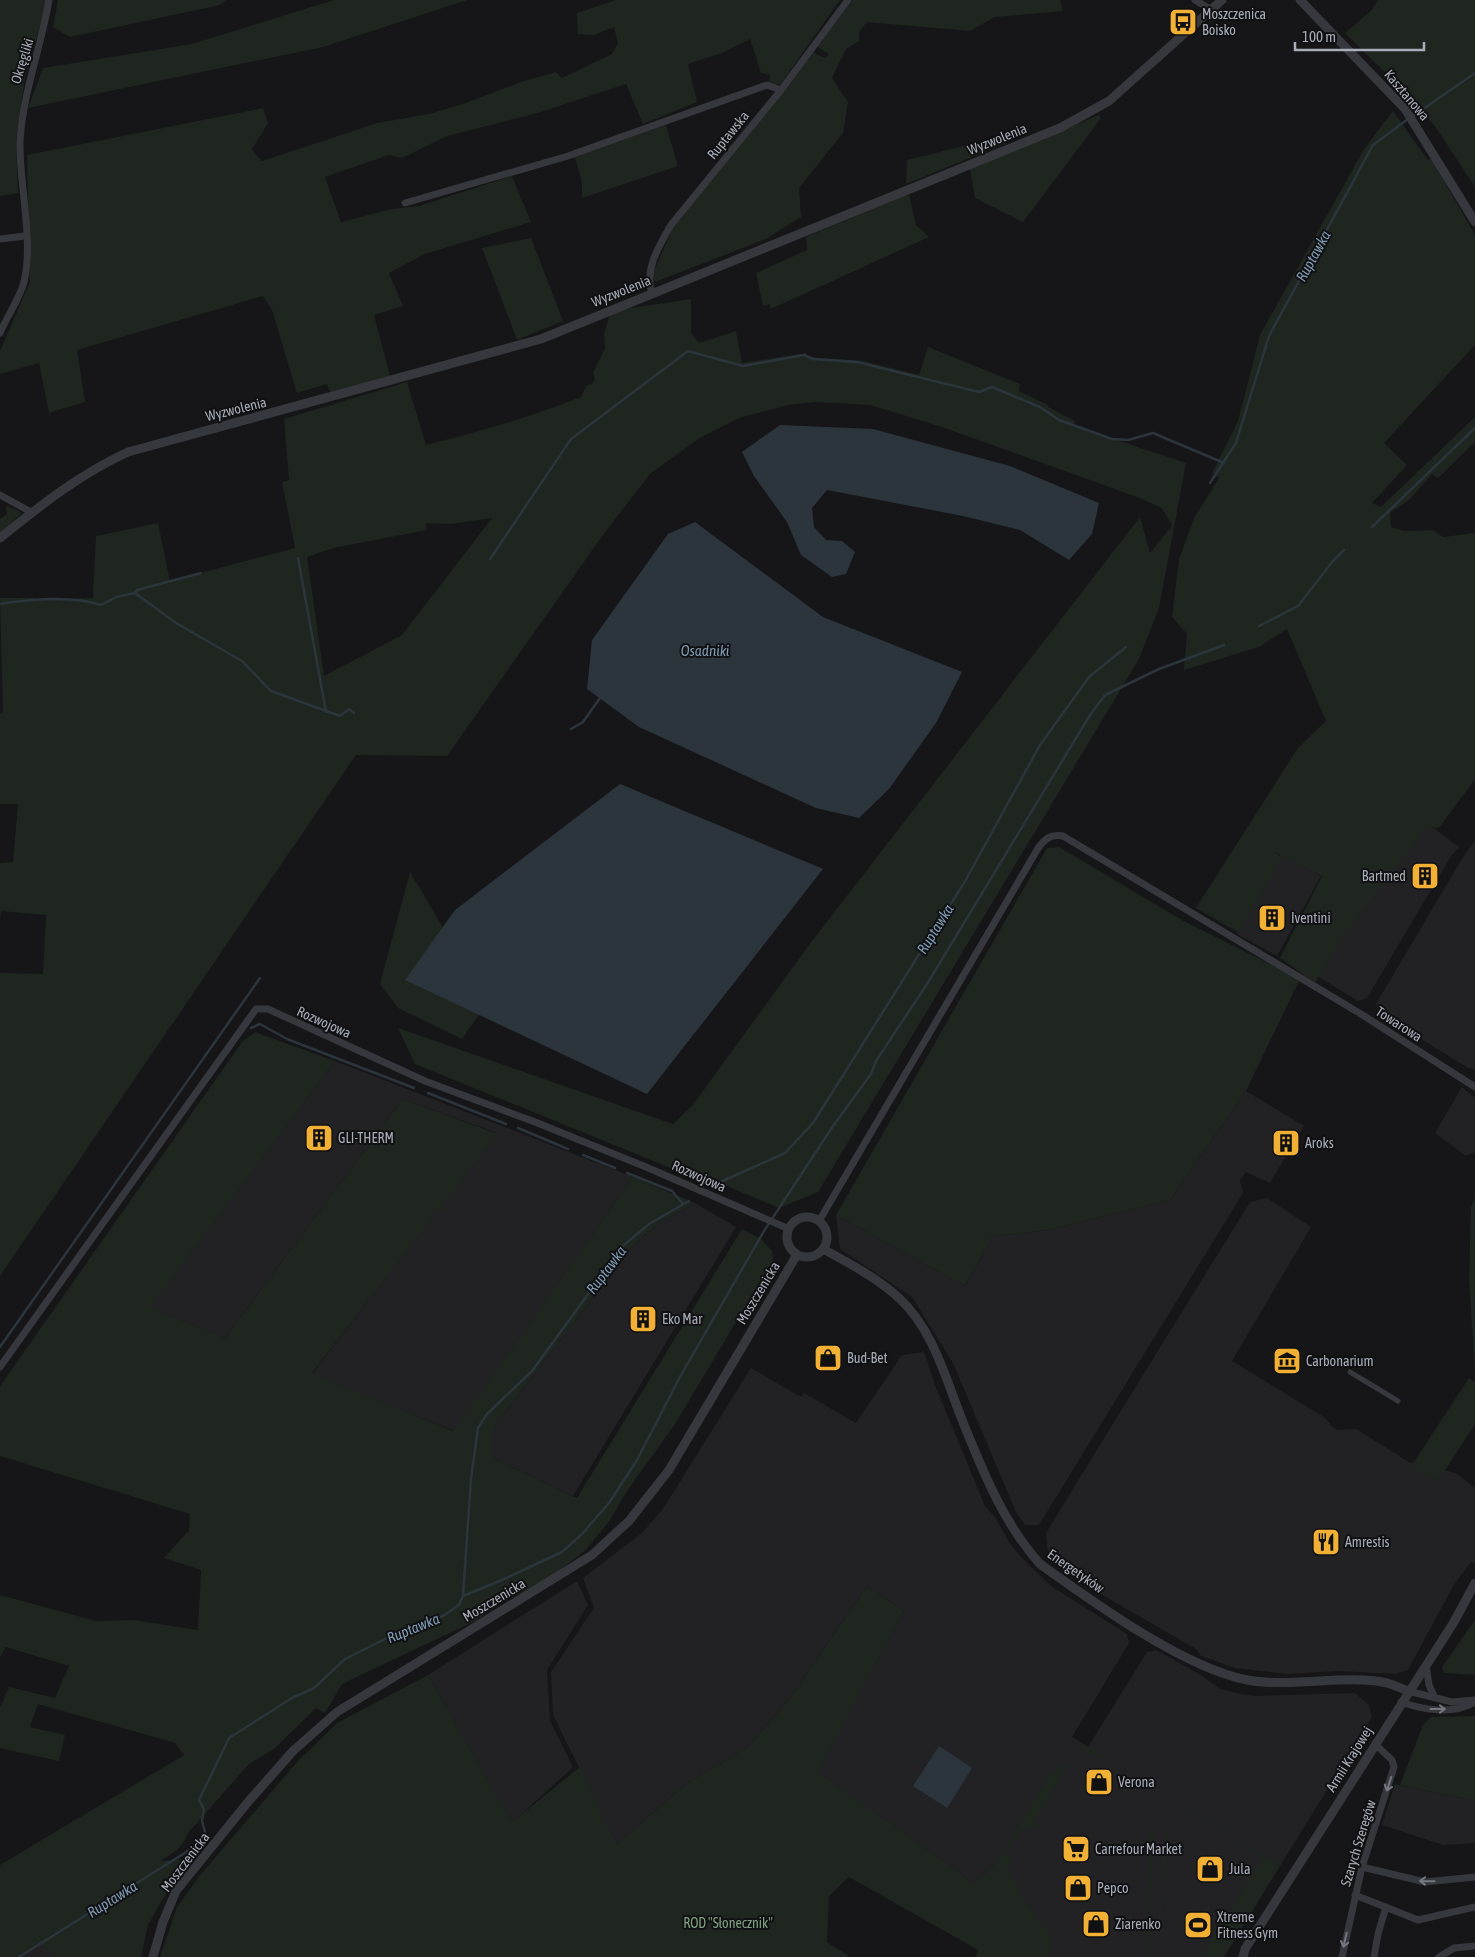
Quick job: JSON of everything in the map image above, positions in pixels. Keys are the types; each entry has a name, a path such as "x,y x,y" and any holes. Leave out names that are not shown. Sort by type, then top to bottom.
{"street":[{"name":"Okręgliki","path":"0,333 23,284 27,263 20,142 25,98 40,48 50,0"},
{"name":"Ruptawska","path":"652,294 648,279 649,273 660,245 671,225 781,90 848,0"},
{"path":"1195,0 1210,9"},
{"name":"Wyzwolenia","path":"0,538 32,512 95,468 128,452 541,339 1074,122 1107,103 1124,90 1222,0"},
{"name":"Kasztanowa","path":"1300,0 1405,109 1475,222"},
{"path":"405,203 568,156 767,85 781,90"},
{"path":"0,239 25,236"},
{"path":"0,495 32,512"},
{"name":"Towarowa","path":"818,1221 1042,841 1050,836 1062,836 1361,1014 1475,1087"},
{"name":"Rozwojowa","path":"0,1367 256,1009 268,1009 425,1081 606,1150 789,1229"},
{"path":"802,1218 813,1218 818,1221 826,1231 823,1249 813,1256 800,1256 795,1253 788,1242 789,1229 792,1224 802,1218"},
{"name":"Energetyków","path":"823,1249 869,1276 899,1299 914,1317 941,1365 1002,1513 1025,1548 1040,1564 1168,1647 1230,1676 1248,1680 1277,1682 1368,1681 1387,1683 1408,1691"},
{"name":"Moszczenicka","path":"152,1957 162,1922 176,1891 248,1802 293,1751 337,1712 592,1555 629,1521 669,1470 795,1258 795,1253"},
{"path":"1350,1372 1398,1401"},
{"name":"Armii Krajowej","path":"1235,1957 1244,1953 1401,1702 1454,1622 1475,1583"},
{"path":"1426,1664 1429,1685 1434,1696"},
{"path":"1408,1691 1452,1702 1475,1701"},
{"path":"1401,1702 1421,1709 1468,1707 1475,1701"},
{"name":"Szarych Szeregów","path":"1342,1957 1362,1867 1394,1767 1392,1760 1375,1744"},
{"path":"1362,1867 1425,1882 1475,1877"},
{"path":"1355,1895 1418,1920 1475,1907"},
{"path":"1374,1957 1386,1907"},
{"path":"1439,1957 1454,1948 1475,1946"}],"shaded area":[{"path":"1427,823 1459,847 1451,856 1367,998 1358,1001 1314,974"},
{"path":"1475,840 1475,1070 1468,1068 1379,1013 1376,1004"},
{"path":"1281,853 1321,876 1277,956 1237,934"},
{"path":"335,1061 633,1177 454,1431 312,1374 497,1133 403,1099 225,1338 149,1308"},
{"path":"1462,1087 1475,1098 1475,1152 1466,1156 1435,1133"},
{"path":"1246,1091 1304,1126 1270,1183 1246,1172 1240,1180 1243,1193 1039,1525 1025,1525 1016,1512 953,1363 912,1297 840,1249 836,1215 965,1286 993,1236 1048,1230 1170,1200"},
{"path":"1267,1198 1311,1227 1232,1361 1324,1417 1336,1430 1356,1429 1409,1462 1456,1473 1475,1488 1475,1564 1471,1562 1453,1586 1408,1670 1395,1674 1339,1671 1286,1674 1235,1668 1201,1656 1196,1649 1099,1593 1057,1565 1048,1554 1046,1533 1130,1396 1250,1202"},
{"path":"695,1203 736,1227 573,1496 493,1458 493,1428 632,1247 659,1223"},
{"path":"924,1352 935,1385 985,1506 995,1517 1009,1542 1020,1556 1051,1586 1127,1634 1129,1643 1072,1737 1088,1747 1147,1652 1156,1650 1201,1675 1220,1689 1253,1696 1355,1693 1369,1705 1372,1717 1224,1957 1041,1957 996,1863 972,1885 959,1872 817,1772 904,1611 867,1586 790,1698 746,1749 691,1780 617,1844 553,1715 551,1672 594,1608 583,1578 642,1533 663,1509 751,1368 801,1397 804,1393 856,1423 902,1355"},
{"path":"577,1581 588,1605 547,1670 550,1721 573,1767 512,1823 428,1675"},
{"path":"1395,1784 1475,1801 1475,1843 1443,1845 1382,1825"},
{"path":"41,1942 52,1957 21,1957"}],"green space":[{"path":"0,0 48,0 25,77 16,139 18,193 0,196"},
{"path":"58,0 226,0 220,5 70,37 53,27"},
{"path":"334,0 467,0 323,47 28,108 43,68 192,44"},
{"path":"616,0 840,0 780,85 769,82 770,75 761,73 750,39 722,53 688,64 697,102 643,124 626,84 541,112 447,136 402,158 389,155 325,177 341,222 392,209 419,206 512,176 531,222 425,254 389,273 403,306 374,315 390,376 330,392 327,384 297,393 272,310 263,296 77,350 85,402 49,413 39,363 0,374 0,351 30,282 27,155 263,108 268,123 252,149 262,161 377,123 429,114 466,103 524,81 556,72 562,78 612,54 618,43 614,27 594,35 578,34 577,13"},
{"path":"853,0 1060,0 1063,11 995,17 970,31 867,22 859,32 859,41 846,49 832,78 848,102 843,133 799,188 801,217 766,239 655,282 653,273 673,228 789,85 812,52 825,58 829,54 817,47"},
{"path":"1378,0 1475,0 1475,187 1435,126 1414,101 1345,33 1372,10"},
{"path":"1393,111 1428,160 1431,158 1475,235 1475,345 1384,443 1407,465 1372,503 1381,507 1475,417 1475,442 1438,478 1432,474 1410,499 1390,513 1391,527 1405,531 1433,530 1443,537 1475,533 1475,779 1439,828 1427,827 1345,934 1315,983 1280,958 1322,876 1275,852 1282,858 1239,933 1196,908 1298,748 1326,721 1287,629 1259,647 1184,670 1187,634 1172,617 1179,559 1194,518 1219,478 1212,473 1238,421 1260,335 1364,149"},
{"path":"1099,115 1101,118 1023,222 975,198 970,169"},
{"path":"666,125 678,166 582,198 582,182 575,157"},
{"path":"1011,130 1007,143 906,184 907,160 1004,136"},
{"path":"909,194 916,225 929,237 771,309 769,304 763,306 756,273 807,250 806,237"},
{"path":"531,238 563,321 517,340 482,248"},
{"path":"691,299 691,333 699,343 736,331 742,363 806,353 808,357 863,361 919,375 928,347 1020,384 1019,391 1075,421 1074,426 1186,463 1159,608 1139,659 818,1192 779,1208 727,1186 668,1167 415,1064 398,1028 673,1124 692,1106 812,941 1140,517 1150,553 1172,526 1162,508 1137,497 942,427 870,405 816,402 788,405 739,418 698,439 650,474 603,535 447,756 356,755 0,1276 0,973 43,974 46,915 1,911 0,919 0,863 13,862 18,804 0,804 0,713 3,712 0,598 35,598 35,600 93,598 96,536 158,523 170,581 295,548 282,482 289,480 284,419 407,382 426,445 524,418 581,397 586,386 592,384 595,379 593,372 605,349 604,333 611,311","holes":["492,518 402,635 324,676 307,557 333,548 426,530 426,523 451,524"]},
{"path":"6,506 19,511 21,514 0,533 0,519 7,514"},
{"path":"1059,847 1182,920 1300,979 1246,1091 1170,1200 1048,1230 993,1236 965,1286 836,1215 1047,848"},
{"path":"410,872 444,929 480,1013 462,1039 398,1008 380,984"},
{"path":"255,1032 335,1061 150,1308 225,1338 403,1099 498,1134 312,1373 453,1431 633,1177 695,1203 659,1223 632,1247 493,1428 493,1458 577,1498 742,1229 761,1239 772,1251 773,1260 675,1424 627,1491 610,1520 586,1550 548,1579 502,1603 477,1620 342,1684 325,1713 316,1708 274,1749 249,1764 188,1833 180,1846 160,1861 186,1859 148,1925 141,1957 52,1957 40,1942 21,1957 0,1957 0,1865 184,1755 175,1743 38,1704 30,1727 65,1735 59,1761 0,1748 0,1707 9,1687 55,1698 69,1666 6,1647 0,1657 0,1595 96,1621 134,1620 198,1630 201,1570 164,1558 189,1530 190,1514 0,1456 0,1386 242,1042"},
{"path":"1475,1198 1475,1372 1469,1279 1471,1207"},
{"path":"1469,1378 1475,1382 1475,1424 1438,1481 1410,1468"},
{"name":"ROD \"Słonecznik\"","path":"867,1586 904,1611 818,1772 959,1872 972,1885 996,1863 1050,1773 1064,1763 1063,1775 1029,1831 1019,1831 1006,1854 1013,1858 1008,1867 1023,1897 1054,1941 1048,1957 975,1957 978,1950 849,1877 829,1896 827,1942 850,1957 160,1957 177,1907 201,1874 298,1761 337,1723 428,1675 512,1822 580,1767 617,1844 691,1780 746,1749 790,1698"},
{"path":"1475,1620 1475,1675 1444,1673 1442,1667"},
{"path":"1475,1716 1475,1801 1400,1785 1423,1725 1431,1717"},
{"path":"1080,1743 1088,1747 1280,1865 1224,1957 1201,1957 1263,1856 1110,1761 1084,1751"},
{"path":"1150,1832 1153,1832 1149,1957 1146,1957"},
{"path":"1167,1833 1163,1957 1164,1834"}],"water":[{"path":"780,425 873,429 1010,466 1099,503 1092,534 1069,560 1020,530 963,516 827,490 812,508 814,527 826,540 842,541 855,552 846,574 832,577 801,555 787,522 754,476 742,452"},
{"name":"Osadniki","path":"695,522 823,617 962,672 936,723 889,789 859,818 816,808 639,727 587,689 592,640 668,534"},
{"path":"620,784 823,869 647,1094 405,980 455,910"},
{"path":"939,1746 972,1768 947,1808 913,1786"}],"waterway":[{"name":"Ruptawka","path":"1413,116 1475,73"},
{"name":"Ruptawka","path":"1210,483 1236,443 1269,336 1373,145 1408,119"},
{"path":"490,559 571,439 688,351 743,366 804,355 813,359 857,362 979,392 992,387 1040,407 1059,420 1112,439 1128,440 1153,433 1224,463"},
{"path":"1372,527 1475,428"},
{"path":"1259,626 1298,606 1332,562 1344,550"},
{"path":"298,558 326,712"},
{"path":"0,604 38,599 64,599 101,605 116,597 135,593 137,590 201,573"},
{"path":"135,593 176,623 242,661 271,691 340,716 349,709 354,713"},
{"path":"463,1596 562,1552 582,1534 609,1503 637,1460 681,1375 764,1231 833,1126 871,1074 876,1061 927,984 1090,715 1105,695 1159,669 1224,645"},
{"name":"Ruptawka","path":"718,1183 785,1153 813,1123 964,883 1040,745 1089,677 1126,647"},
{"path":"571,729 583,722 600,698"},
{"path":"0,1347 260,978"},
{"path":"251,1028 260,1024 287,1039 414,1088"},
{"path":"428,1093 506,1124"},
{"path":"518,1128 568,1149"},
{"path":"583,1155 615,1168"},
{"path":"627,1173 672,1191 683,1204"},
{"name":"Ruptawka","path":"19,1957 199,1844 205,1832 202,1821 204,1809 199,1800 229,1738 292,1698 314,1688 345,1659 415,1624 443,1616 459,1605 463,1596 471,1479 478,1428 487,1414 532,1371 624,1245 649,1224 689,1201"}],"place":[{"name":"Moszczenica Boisko","path":"1183,22"},
{"name":"Bartmed","path":"1425,876"},
{"name":"Iventini","path":"1272,918"},
{"name":"GLI-THERM","path":"319,1138"},
{"name":"Aroks","path":"1286,1143"},
{"name":"Eko Mar","path":"643,1319"},
{"name":"Bud-Bet","path":"828,1358"},
{"name":"Carbonarium","path":"1287,1361"},
{"name":"Amrestis","path":"1326,1542"},
{"name":"Verona","path":"1099,1782"},
{"name":"Carrefour Market","path":"1076,1849"},
{"name":"Jula","path":"1210,1869"},
{"name":"Pepco","path":"1078,1888"},
{"name":"Ziarenko","path":"1096,1924"},
{"name":"Xtreme Fitness Gym","path":"1198,1925"}]}
